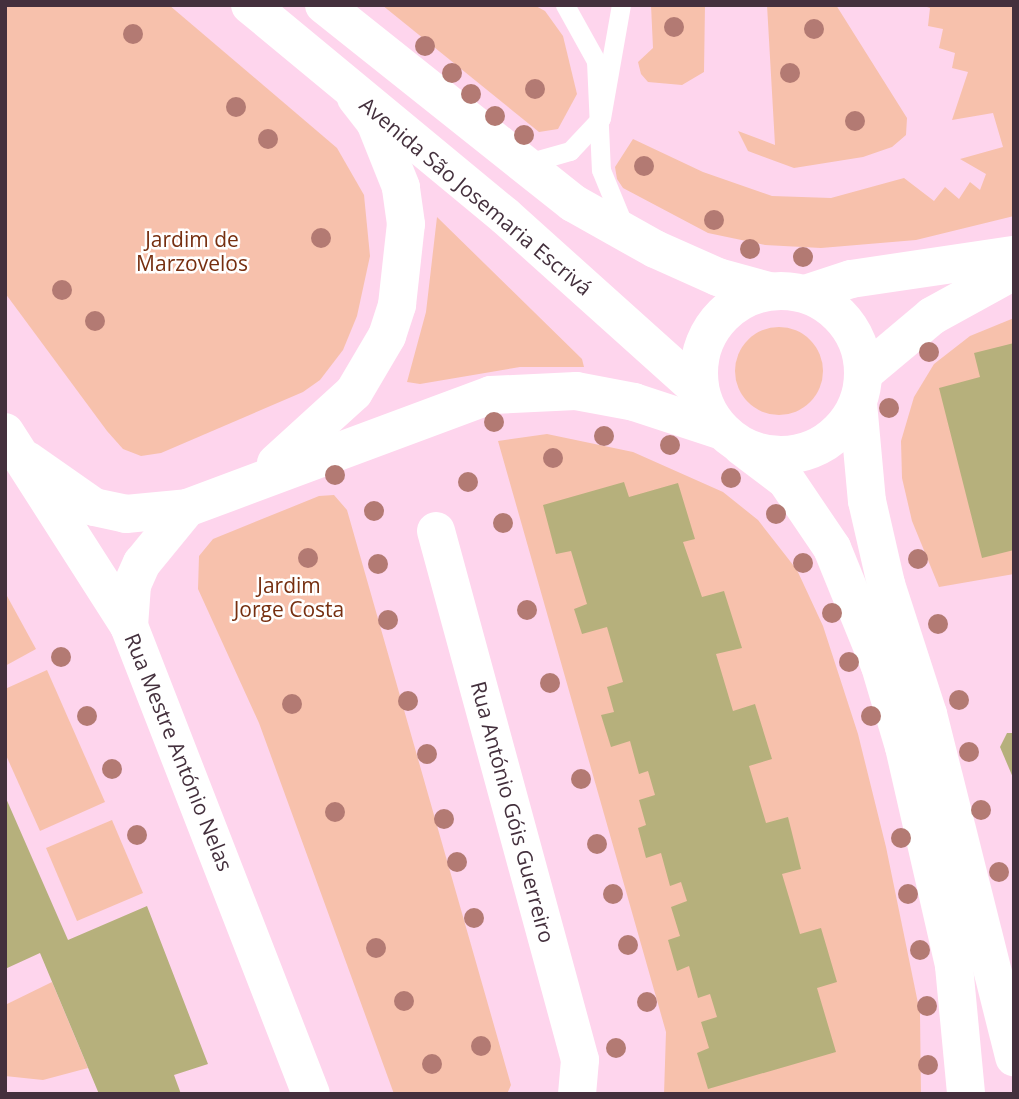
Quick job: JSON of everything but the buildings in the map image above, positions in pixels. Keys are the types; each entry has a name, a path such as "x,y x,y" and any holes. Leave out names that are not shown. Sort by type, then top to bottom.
{"street":[{"name":"Avenida São Josemaria Escrivá","path":"250,5 505,216 699,390"},
{"path":"324,5 520,165 573,203 628,234 718,276 824,303 846,324 861,353 860,388 867,501 886,584 928,713 1014,1057"},
{"path":"247,486 354,392 387,336 397,305 406,224 401,187 375,122 351,91"},
{"path":"967,1094 954,966 904,747 880,666 832,548 806,507 786,480 731,438 699,390 701,356 713,325 748,297 787,293 851,279 1014,255"},
{"path":"16,446 94,507 126,514 187,508 491,395 576,391 634,402 771,456 802,454 842,430 860,388 933,316 1014,271"},
{"name":"Rua Mestre António Nelas","path":"16,446 129,626 312,1094"},
{"path":"129,626 132,585 142,563 187,508"},
{"path":"103,583 105,552 114,527 126,514"},
{"name":"Rua António Góis Guerreiro","path":"436,531 580,1060 577,1094"}],"lane":[{"path":"565,5 596,61 601,118 601,170 628,234"},
{"path":"520,165 570,151 601,118 621,5"}],"green space":[{"name":"Jardim de Marzovelos","path":"5,5 169,5 337,148 364,195 370,256 357,316 343,350 320,380 303,392 161,453 141,456 123,449 107,431 5,293"},
{"path":"382,5 534,5 545,11 563,36 577,94 558,129 539,132"},
{"path":"651,5 705,5 704,72 682,85 648,82 641,74 638,62 653,48"},
{"path":"767,5 836,5 907,118 906,135 892,147 863,157 794,168 748,151 738,131 775,145"},
{"path":"921,5 1014,5 1014,216 916,240 821,248 765,245 708,233 623,188 617,179 615,167 633,139 703,172 772,196 831,198 904,178 934,201 945,187 959,199 970,182 980,190 986,174 960,159 1003,147 993,113 952,120 968,72 952,68 955,53 939,48 943,29 928,26 930,8"},
{"path":"437,217 582,359 584,367 520,367 420,384 407,382 426,312"},
{"path":"1014,318 1014,574 939,587 912,521 902,478 901,441 914,397 934,364 970,336"},
{"path":"779,327 796,331 810,340 819,354 823,371 819,388 810,402 796,411 779,415 762,411 748,402 739,388 735,371 739,354 748,340 762,331"},
{"path":"547,434 633,452 723,492 758,520 797,570 823,626 858,734 886,847 920,1013 921,1094 664,1094 666,1032 498,441"},
{"name":"Jardim Jorge Costa","path":"334,495 347,510 511,1085 507,1094 394,1094 259,723 198,589 199,556 213,539 319,496"},
{"path":"7,596 36,649 5,666 5,597"},
{"path":"47,670 105,802 40,831 5,753 5,689"},
{"path":"112,820 143,893 77,921 46,848"},
{"path":"52,982 88,1068 43,1080 5,1076 5,1005"}]}
